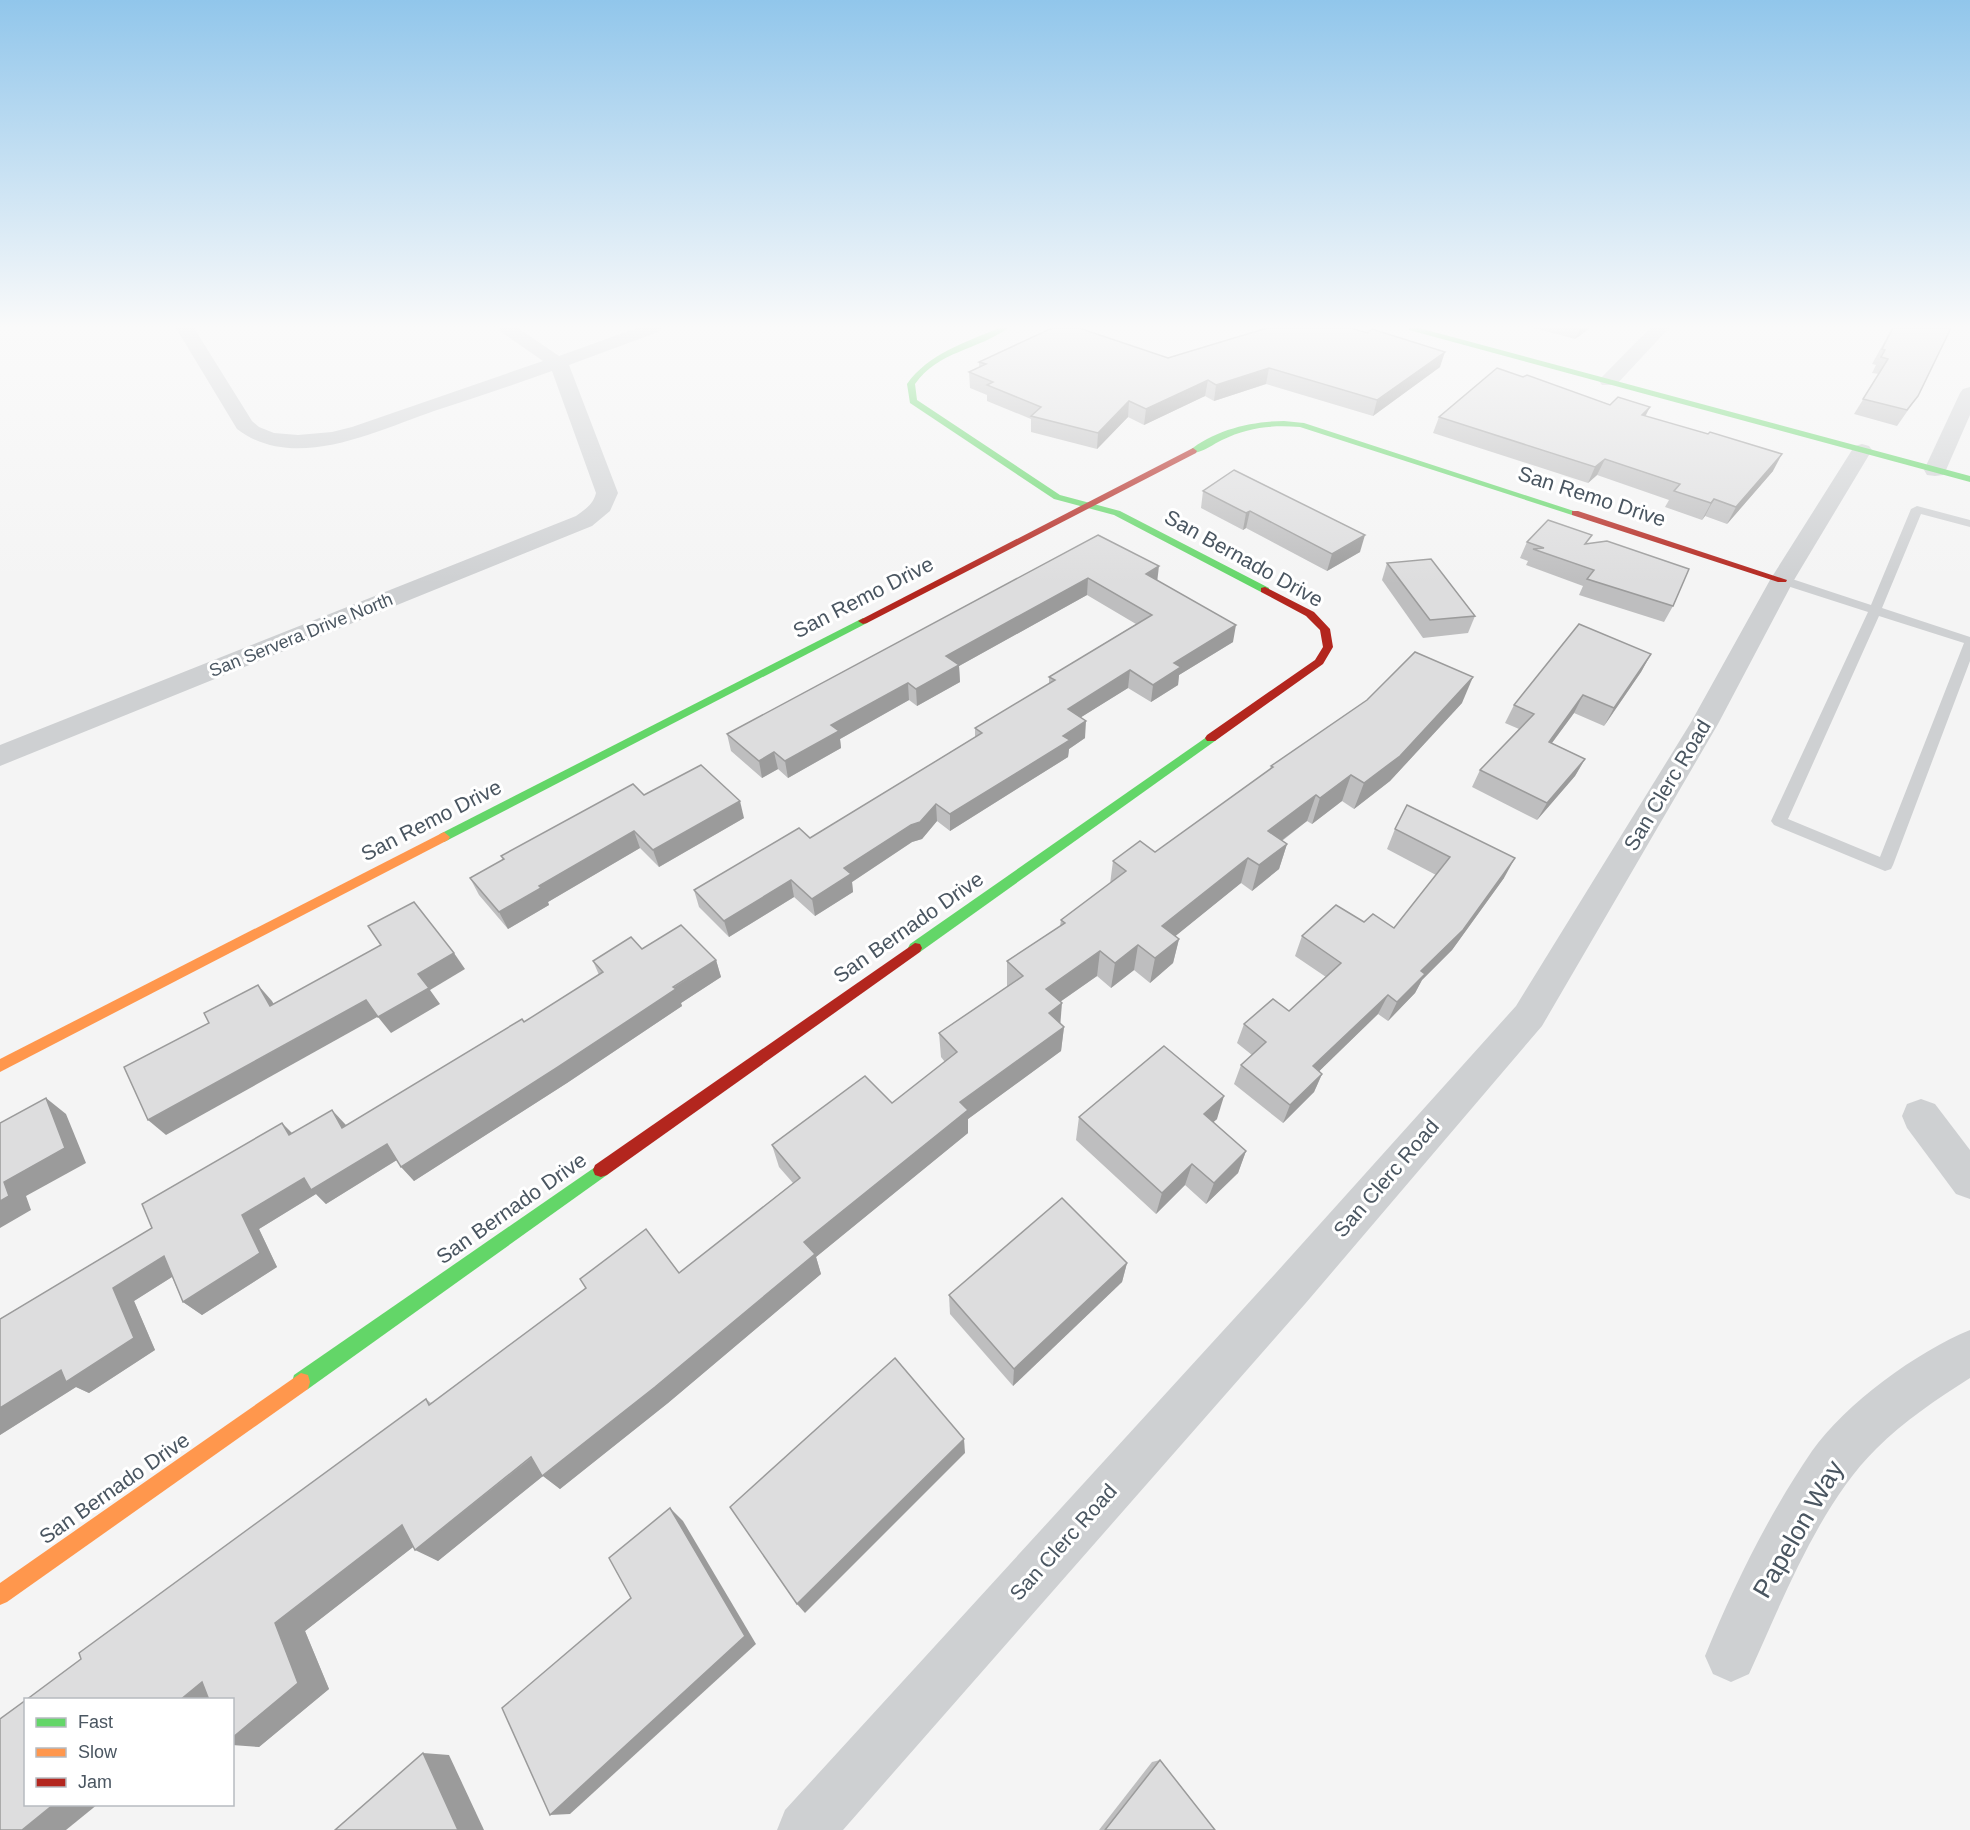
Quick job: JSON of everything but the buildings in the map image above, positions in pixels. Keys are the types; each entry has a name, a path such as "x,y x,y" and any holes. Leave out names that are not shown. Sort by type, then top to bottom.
{"street":[{"path":"236,413 258,436 281,441 319,440 344,435 409,413"},
{"name":"San Servera Drive North","path":"0,756 584,521 600,510 606,501 607,493 578,413"},
{"name":"San Bernado Drive","path":"0,1595 1319,662 1328,647 1327,638 1325,629 1310,614 1117,513 1057,497 932,413"},
{"path":"1728,413 1970,479"},
{"path":"1935,470 1961,413"},
{"name":"San Remo Drive","path":"0,1065 1237,428 1253,422 1277,421 1301,425 1782,580"},
{"name":"San Clerc Road","path":"805,1830 1290,1289 1529,1016 1704,724 1782,580 1862,450"},
{"path":"1921,1116 1970,1181"},
{"name":"Papelon Way","path":"1731,1656 1781,1548 1830,1466 1859,1433 1908,1391 1970,1352"}],"lane":[{"path":"1782,580 1875,610 1970,642 1885,865 1779,821 1875,610 1917,509 1970,524"}],"traffic: fast":[{"path":"932,413 1057,497 1117,513 1265,590"},
{"path":"1728,413 1970,479"},
{"path":"1193,451 1233,432 1257,425 1270,423 1301,425 1575,513"},
{"path":"444,837 863,621"},
{"path":"915,948 1211,738"},
{"path":"301,1382 601,1170"}],"traffic: slow":[{"path":"0,1066 444,837"},
{"path":"0,1595 301,1382"}],"traffic: jam":[{"path":"863,621 1193,451"},
{"path":"1575,513 1782,580"},
{"path":"1211,738 1319,662 1328,647 1325,629 1310,614 1265,590"},
{"path":"601,1170 915,948"}]}
